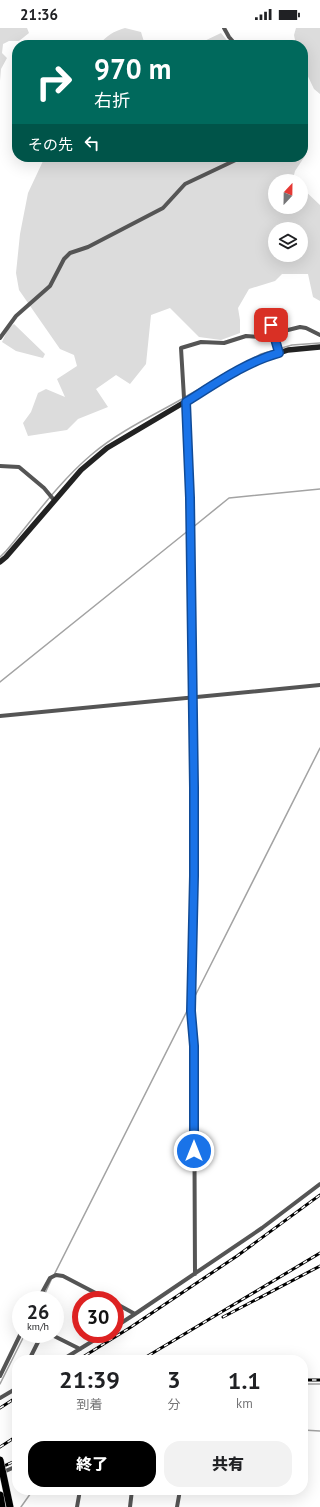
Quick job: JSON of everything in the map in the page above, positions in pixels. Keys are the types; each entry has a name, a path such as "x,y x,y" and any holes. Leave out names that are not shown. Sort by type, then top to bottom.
{"highway":[{"path":"0,1460 11,1507"},
{"path":"0,1495 2,1507"}],"street":[{"path":"224,28 232,40"},
{"path":"0,338 16,316 50,286 64,259 70,253 88,247 163,208 185,184 231,162"},
{"path":"265,321 270,323 279,353"},
{"path":"195,1274 194,1046 191,1011 194,876 190,498 186,402 181,348 201,342 224,343 246,336 258,337 300,327 320,334"},
{"path":"0,562 6,557 80,470 107,448 247,366 279,353 300,348 320,347"},
{"path":"0,466 19,467 44,488 54,500"},
{"path":"0,716 320,685"},
{"path":"124,1321 262,1228 320,1184"},
{"path":"43,1291 50,1278 56,1276 63,1276 92,1291"},
{"path":"124,1308 135,1314"},
{"path":"64,1341 80,1349"},
{"path":"0,1376 2,1369 16,1343"},
{"path":"32,1355 38,1343"},
{"path":"70,1355 90,1343"},
{"path":"0,1398 12,1391"},
{"path":"0,1474 12,1468"},
{"path":"77,1507 79,1495"},
{"path":"130,1507 131,1495"},
{"path":"177,1507 179,1495"},
{"path":"0,1501 11,1507"}],"shaded area":[{"path":"0,28 27,28 29,33 20,40 12,40 3,44 2,53 7,58 1,69 0,81"},
{"path":"125,28 141,32 143,40 103,40 110,34"},
{"path":"296,28 320,28 320,94 314,89 308,76 308,40 295,40 294,35"},
{"path":"221,33 227,40 206,40"},
{"path":"43,162 301,162 294,174 268,174 268,214 308,214 308,194 320,205 320,301 313,297 308,274 282,274 275,281 249,289 238,308 240,333 221,340 199,337 170,308 151,315 146,364 130,384 116,375 96,389 108,407 78,419 67,430 28,436 23,423 31,412 38,393 46,389 65,397 57,379 77,366 74,355 60,349 19,290 16,273 20,234 28,193"},
{"path":"14,324 45,354 43,358 16,351 2,342 8,329"}],"waterway":[{"path":"185,397 261,354 292,345 320,343"},
{"path":"0,557 57,489 91,455 112,439 182,399"},
{"path":"192,528 229,498 320,489"},
{"path":"0,682 189,530"},
{"path":"193,1000 320,748"},
{"path":"54,1275 189,1007"},
{"path":"46,1291 52,1278"},
{"path":"14,1355 20,1343"},
{"path":"0,1384 12,1360"},
{"path":"308,1384 320,1384"},
{"path":"308,1430 320,1431"},
{"path":"21,1507 29,1495"}],"railway":[{"path":"86,1355 131,1327 237,1256 320,1195"},
{"path":"149,1355 320,1253"},
{"path":"223,1317 320,1266"},
{"path":"308,1380 320,1380"},
{"path":"0,1408 12,1400"},
{"path":"0,1447 12,1439"},
{"path":"0,1468 12,1462"}],"route":[{"path":"194,1151 194,1046 191,1011 194,788 190,498 186,402 247,366 279,353 271,325"}]}
